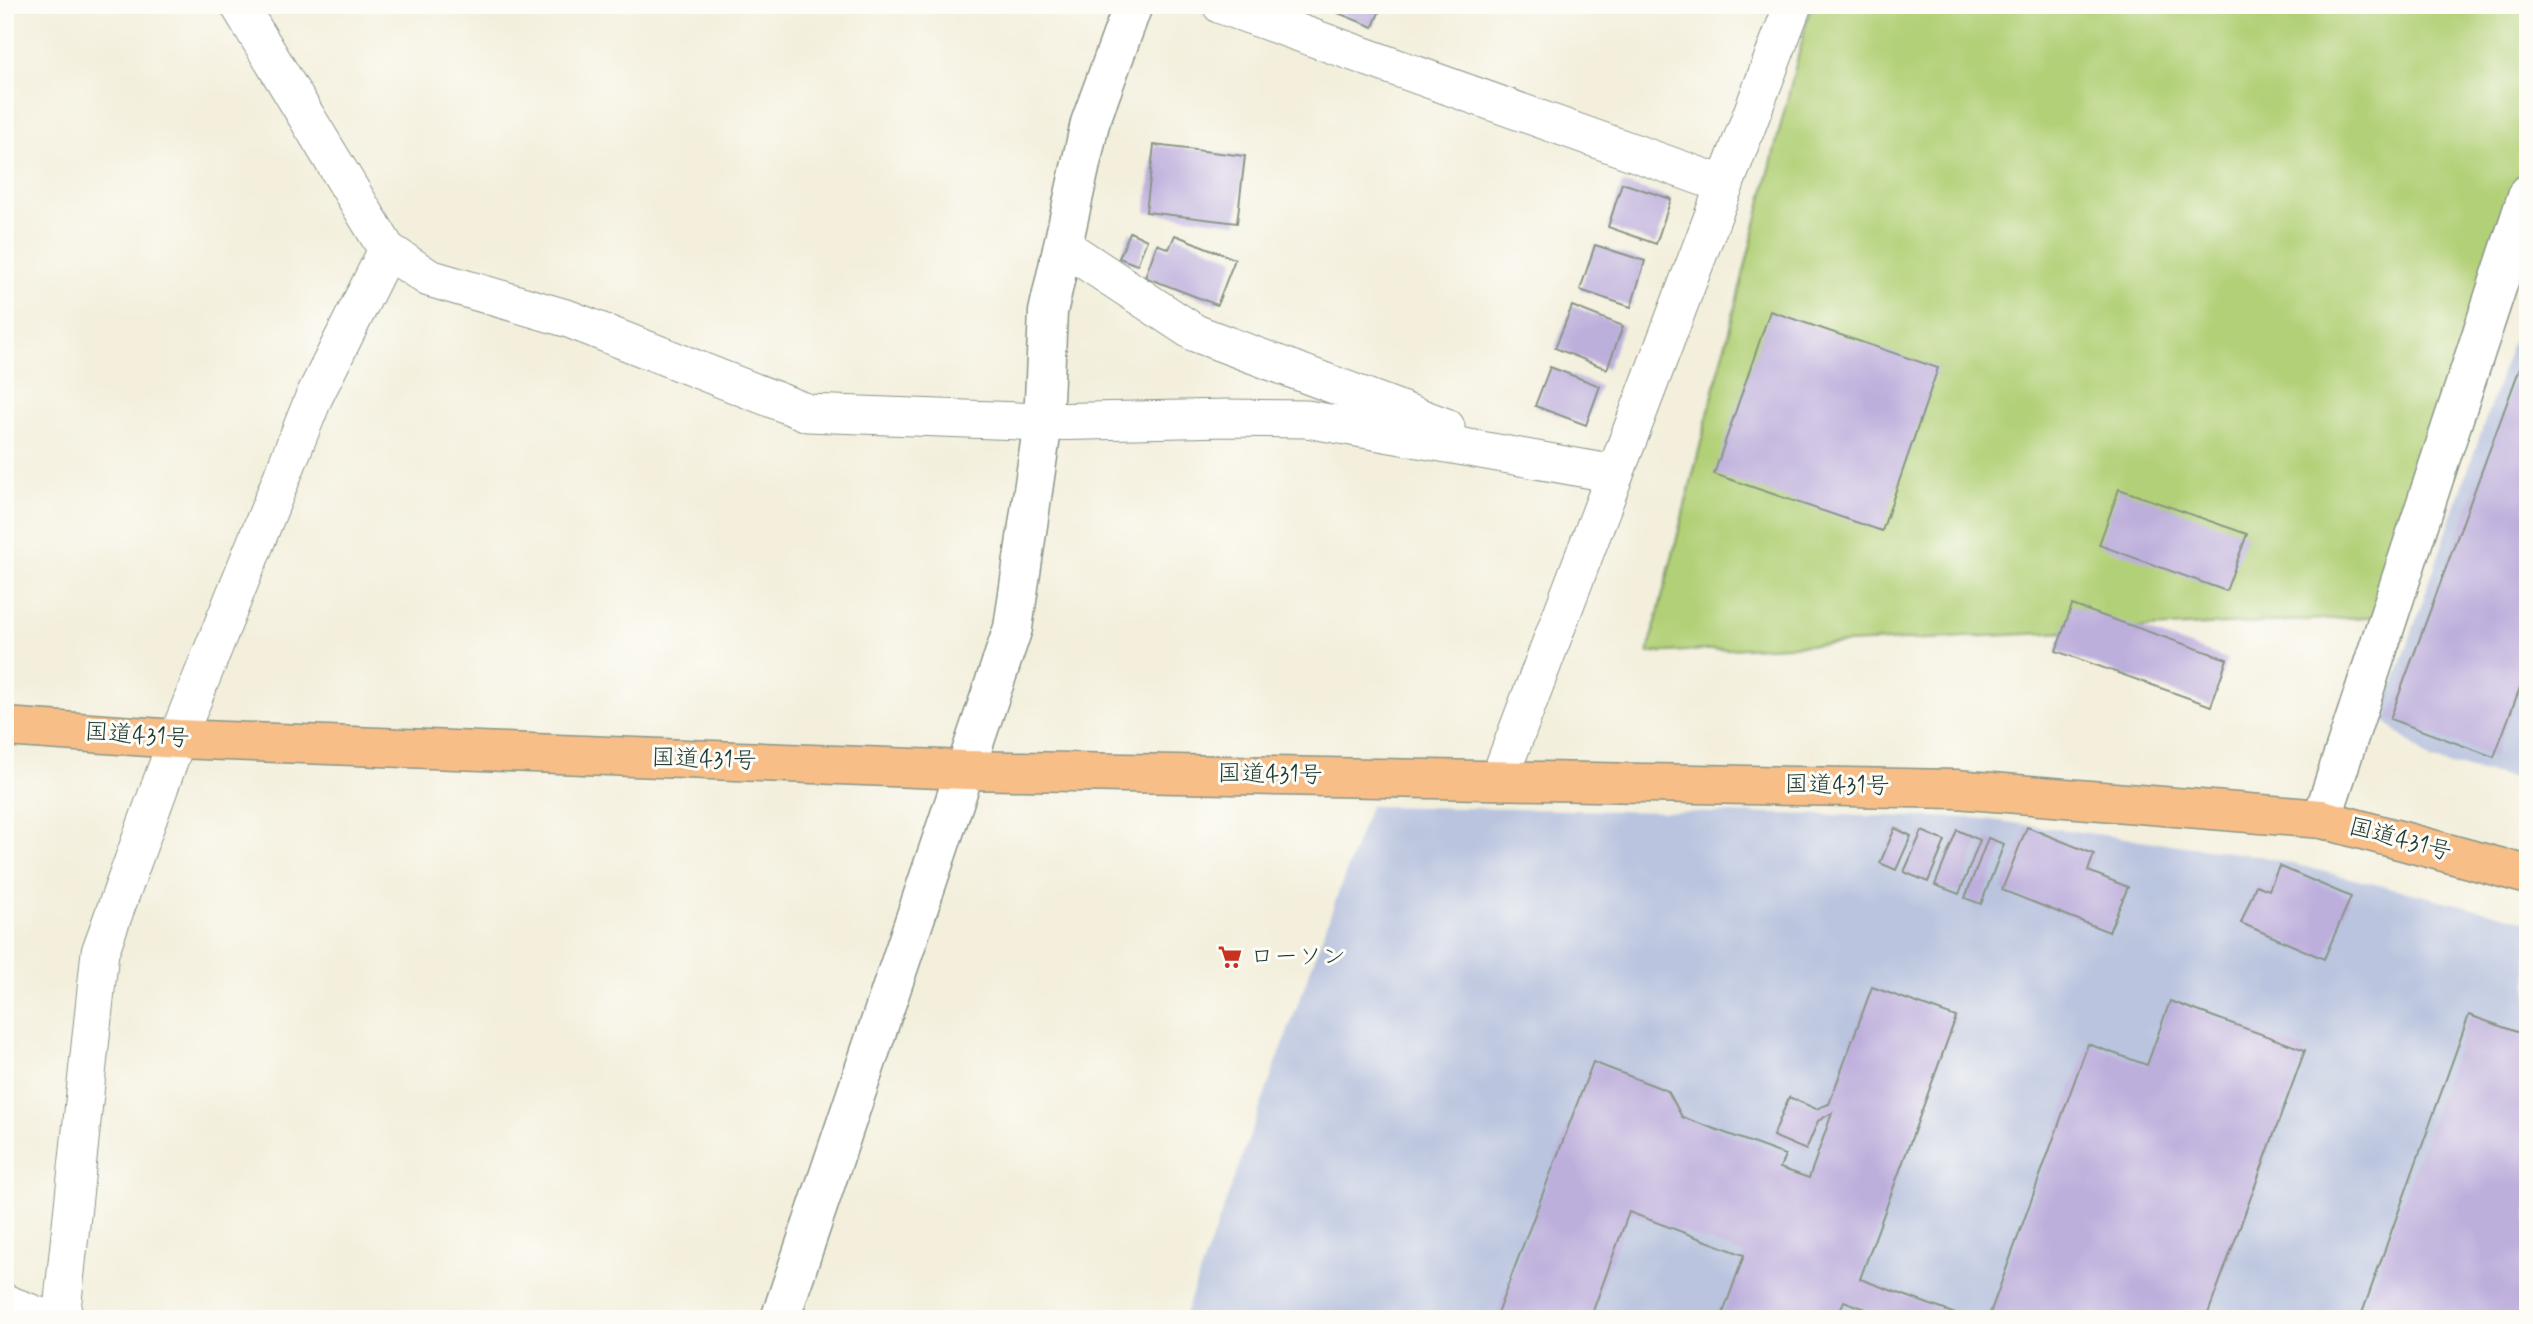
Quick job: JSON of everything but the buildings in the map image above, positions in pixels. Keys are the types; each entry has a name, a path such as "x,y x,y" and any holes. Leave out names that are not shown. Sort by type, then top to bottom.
{"highway":[{"name":"国道431号","path":"5,727 177,739 966,770 1956,789 2322,819 2528,875"}],"street":[{"path":"239,5 387,250 429,278 569,319 808,413 1043,422 1307,419 1615,474"},
{"path":"780,1319 1013,628 1043,422 1048,312 1090,123 1133,5"},
{"path":"1221,5 1725,185"},
{"path":"1499,779 1793,5"},
{"path":"2322,819 2528,193"},
{"path":"1063,246 1195,333 1534,460"},
{"path":"61,1319 100,952 177,739 314,397 387,250"},
{"path":"5,1303 47,1319"}],"shaded area":[{"path":"2528,296 2528,781 2432,761 2382,719"},
{"path":"1370,806 1976,818 2260,856 2528,921 2528,1319 1183,1319"}],"green space":[{"path":"1811,5 2528,5 2528,156 2387,616 1648,653"}],"place":[{"name":"ローソン","path":"1230,957"}]}
